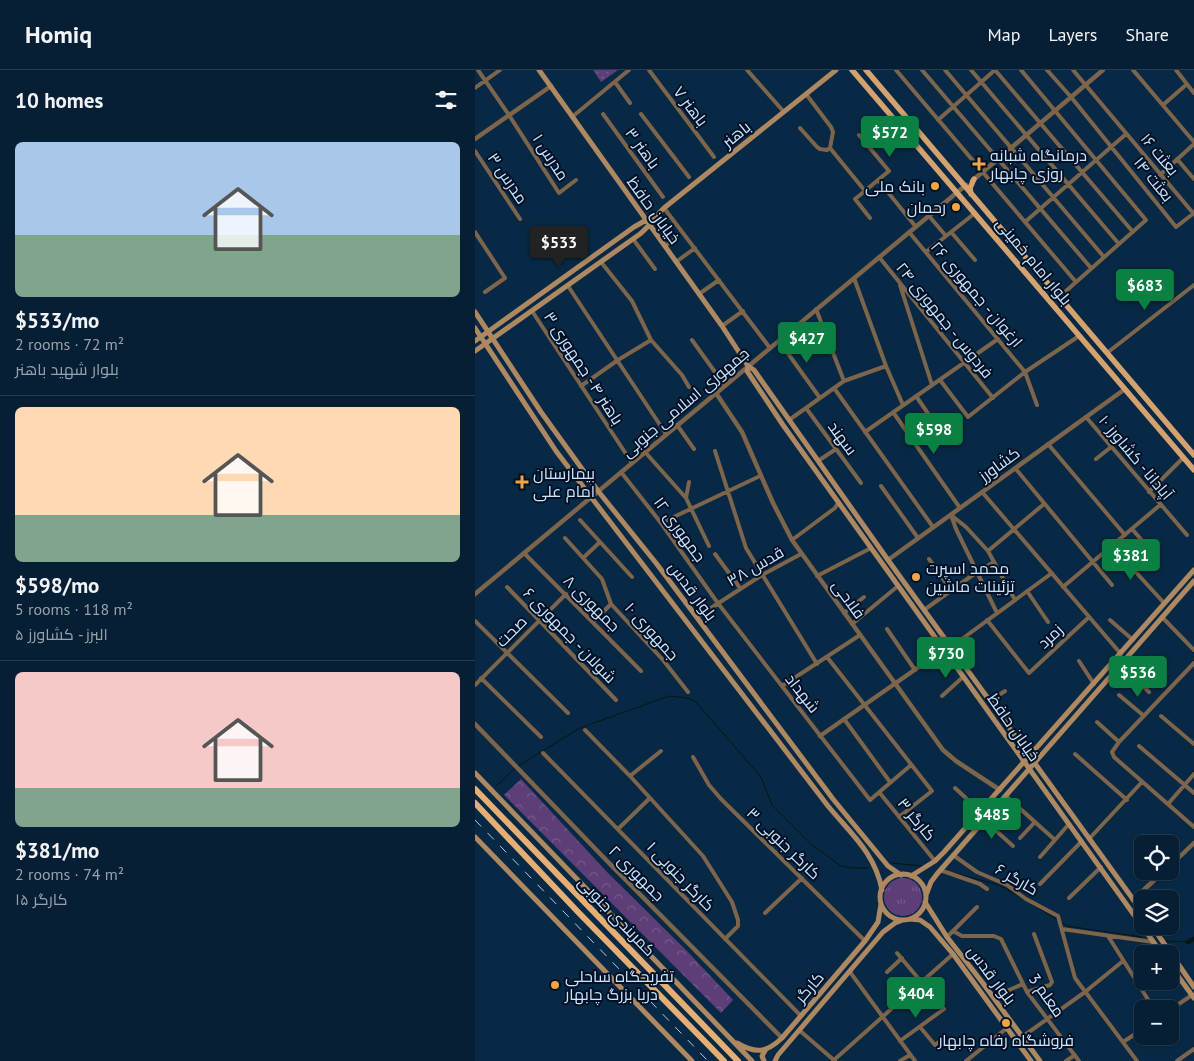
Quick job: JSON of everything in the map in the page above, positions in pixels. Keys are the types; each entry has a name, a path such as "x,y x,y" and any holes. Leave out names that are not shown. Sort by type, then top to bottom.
{"highway":[{"name":"کمربندی جنوبی","path":"475,789 738,1061"},
{"name":"کمربندی جنوبی","path":"475,803 724,1061"}],"main road":[{"name":"خیابان حافظ","path":"539,70 722,326 748,366 754,370 914,597 1133,900"},
{"name":"باهنر","path":"653,218 836,70"},
{"name":"بلوار امام خمینی","path":"852,70 1194,470"},
{"name":"بلوار امام خمینی","path":"865,70 1194,456"},
{"path":"959,181 973,180"},
{"path":"971,195 970,188 973,180"},
{"path":"475,340 645,220 653,218"},
{"path":"475,351 633,239 650,226 653,218"},
{"path":"546,290 551,298"},
{"name":"بلوار قدس","path":"475,312 564,446 598,491 697,617 839,807 888,866 901,875"},
{"name":"بلوار قدس","path":"475,328 556,451 591,498 828,806 868,854 877,869 881,890"},
{"name":"خیابان حافظ","path":"748,366 747,371 838,503 963,676 1028,770 1134,914"},
{"path":"556,451 564,446"},
{"path":"852,522 859,518"},
{"path":"911,876 935,862 1194,570"},
{"path":"925,894 940,870 1194,581"},
{"path":"908,601 914,597"},
{"path":"1164,603 1170,609"},
{"path":"723,668 731,662"},
{"path":"475,774 752,1061"},
{"path":"475,837 692,1061"},
{"path":"901,875 911,876 921,883 925,894 925,902 922,909 911,919 903,920 890,916 881,904 881,890 889,879 901,875"},
{"name":"بلوار قدس","path":"925,902 947,937 1009,1017 1040,1061"},
{"name":"کارگر","path":"766,1049 775,1045 782,1038 865,941 878,922 881,904"},
{"name":"بلوار قدس","path":"911,919 926,923 953,954 1029,1060"},
{"name":"کارگر","path":"775,1061 788,1043 883,932 895,923 903,920"},
{"name":"خیابان حافظ","path":"1149,935 1155,945"},
{"path":"1158,935 1194,986"},
{"path":"1179,977 1193,996"},
{"path":"1002,1020 1007,1020 1009,1017"},
{"path":"1009,1030 1013,1027 1016,1028"},
{"path":"782,1038 788,1043"},
{"path":"731,1039 749,1050 766,1049"},
{"path":"764,1061 762,1056 766,1049"}],"street":[{"path":"478,70 509,115"},
{"path":"475,88 500,70"},
{"path":"572,116 629,70"},
{"name":"باهنر ۷","path":"649,70 714,157"},
{"path":"747,70 784,112"},
{"path":"896,70 1076,282"},
{"path":"922,70 1091,268"},
{"path":"945,70 1104,257"},
{"path":"971,70 1119,244"},
{"path":"938,120 995,70 1133,232"},
{"path":"1021,70 1146,220 1066,290"},
{"name":"بعثت ۱۴","path":"1047,70 1176,227 1194,213"},
{"name":"بعثت ۱۶","path":"1073,70 1194,213"},
{"name":"جمهوری اسلامی جنوبی","path":"475,594 1103,70"},
{"path":"1133,70 1194,143 1160,175"},
{"path":"1176,70 1194,93"},
{"path":"615,82 630,102"},
{"path":"1163,105 1187,84"},
{"path":"475,139 551,86"},
{"path":"806,94 831,127 833,136 830,148"},
{"name":"باهنر ۳","path":"603,114 663,197"},
{"path":"641,114 689,177"},
{"name":"مدرس ۱","path":"509,115 559,193 577,180"},
{"path":"800,128 820,149 827,150 830,148"},
{"path":"1025,222 1126,134"},
{"path":"859,135 889,171 855,199 870,218"},
{"path":"830,148 865,191"},
{"name":"مدرس ۳","path":"475,151 520,219"},
{"path":"1177,159 1194,178"},
{"path":"878,180 915,227"},
{"path":"665,208 770,348"},
{"path":"926,252 975,214"},
{"path":"929,216 946,236"},
{"path":"475,232 505,278 485,292"},
{"name":"ارغوان - جمهوری ۲۶","path":"909,232 1025,372 1037,405"},
{"path":"951,232 975,260"},
{"path":"665,246 676,238"},
{"path":"633,239 655,269"},
{"path":"676,262 695,248"},
{"name":"فردوس - جمهوری ۲۴","path":"879,257 993,398"},
{"path":"601,262 632,302 651,340 682,375 689,387"},
{"path":"854,278 886,366 903,405"},
{"path":"699,294 719,280"},
{"path":"899,282 932,385"},
{"path":"1107,353 1194,285"},
{"path":"568,286 666,434"},
{"path":"816,309 844,381"},
{"name":"باهنر ۴ - جمهوری ۳","path":"532,311 632,463"},
{"path":"722,326 743,311"},
{"path":"939,380 968,418 1025,372 1079,336"},
{"path":"865,432 998,339"},
{"path":"581,386 651,340"},
{"path":"692,340 725,386"},
{"path":"779,340 821,398"},
{"path":"789,420 844,381 886,366"},
{"path":"834,388 933,527"},
{"name":"کشاورز","path":"888,560 1125,389"},
{"name":"فلاحی","path":"716,393 742,432 760,476 801,554 943,750 956,761 1000,790"},
{"path":"917,396 940,431"},
{"name":"سهند","path":"806,408 861,483"},
{"path":"893,412 960,508"},
{"name":"آپادانا - کشاورز ۱۰","path":"1086,417 1187,535"},
{"path":"677,425 694,449"},
{"path":"1048,444 1125,535"},
{"path":"1096,459 1111,447"},
{"path":"818,461 836,448"},
{"path":"715,451 746,548 817,664"},
{"path":"645,452 686,498 709,546"},
{"path":"1149,492 1183,458"},
{"path":"1015,468 1112,585"},
{"name":"جمهوری ۱۲","path":"621,472 717,602"},
{"path":"661,524 760,476"},
{"path":"686,498 689,482"},
{"path":"881,486 918,538"},
{"path":"982,492 1121,654"},
{"path":"792,540 835,508 838,503"},
{"path":"988,551 1044,504"},
{"path":"1063,587 1160,505"},
{"path":"951,515 966,527 988,551 1015,600"},
{"path":"951,515 997,613"},
{"path":"580,520 632,577"},
{"path":"1132,529 1152,552"},
{"name":"جمهوری ۱۰","path":"565,538 602,579 611,604 663,660 689,692"},
{"path":"583,558 600,542"},
{"path":"1112,546 1164,603"},
{"path":"817,576 871,548"},
{"name":"جمهوری ۸","path":"524,552 641,671"},
{"path":"715,554 740,588"},
{"name":"قدس ۳۸","path":"697,617 740,588 801,554"},
{"path":"929,560 951,590"},
{"path":"924,610 994,562"},
{"path":"951,647 1051,573"},
{"path":"852,624 898,586"},
{"name":"شولان - جمهوری ۶","path":"507,587 615,700"},
{"path":"1027,591 1048,622"},
{"name":"صحت","path":"475,685 566,594"},
{"path":"844,613 864,597"},
{"name":"شهداد","path":"717,602 870,800 879,792"},
{"path":"593,622 611,604"},
{"name":"زمرد","path":"987,620 1029,673 1089,617"},
{"path":"1162,617 1194,650"},
{"path":"1110,620 1133,640"},
{"path":"475,621 568,713"},
{"path":"887,629 915,670"},
{"path":"782,686 860,635"},
{"path":"820,736 943,650"},
{"path":"827,657 932,792 899,816"},
{"path":"1079,661 1094,684"},
{"path":"1194,663 1119,742 1112,752 1114,757 1194,827"},
{"path":"1121,664 1149,692"},
{"path":"942,696 963,676"},
{"path":"481,678 541,738"},
{"path":"990,702 1005,691"},
{"path":"1119,694 1144,716"},
{"path":"1161,716 1194,744"},
{"path":"844,719 891,782"},
{"path":"1097,722 1119,742"},
{"name":"جمهوری ۲","path":"475,724 782,1038"},
{"path":"585,730 703,856 732,902 738,920 738,926 725,939"},
{"path":"1139,746 1194,793"},
{"path":"630,776 661,751"},
{"name":"کارگر جنوبی ۱","path":"543,753 801,1016"},
{"path":"1075,754 1127,800"},
{"name":"کارگر جنوبی ۳","path":"693,757 709,785 721,799 865,941"},
{"path":"879,792 911,765"},
{"path":"1168,804 1194,774"},
{"path":"1089,839 1142,782"},
{"path":"955,788 981,812"},
{"name":"کارگر ۳","path":"879,792 935,862"},
{"path":"1006,796 1055,840"},
{"path":"618,830 650,798"},
{"path":"984,820 1013,846"},
{"path":"1020,838 1035,822"},
{"path":"1040,857 1069,824"},
{"path":"1040,884 1082,841"},
{"path":"1179,857 1194,843"},
{"name":"کارگر ۶","path":"953,855 977,872 1007,885 1026,900 1058,916 1062,929"},
{"path":"1069,898 1101,868"},
{"path":"940,870 980,884 987,889"},
{"path":"765,913 802,878"},
{"path":"1133,900 1154,880"},
{"path":"947,937 977,907"},
{"path":"1137,1061 1075,978 1062,929 1153,942"},
{"name":"معلم 3","path":"953,931 962,936 995,936 1001,939 1027,992 1079,1061"},
{"path":"1027,992 1051,985 1052,982 1034,934"},
{"path":"1108,936 1148,1000"},
{"path":"897,953 944,1009 901,1042"},
{"path":"799,1030 835,1061 953,954"},
{"path":"887,972 902,958"},
{"path":"1023,1037 1085,992 1123,961"},
{"path":"850,972 915,1061"},
{"path":"993,998 1023,984"},
{"path":"1179,1005 1193,996"},
{"path":"920,1027 935,1045 945,1038"},
{"path":"968,1060 1009,1030"},
{"path":"1123,1042 1134,1035"},
{"path":"1177,1061 1185,1059 1194,1050"},
{"path":"900,1061 910,1055"},
{"path":"1067,1061 1075,1055"}],"green space":[{"path":"593,70 618,70 601,82"},
{"path":"521,779 607,872 686,950 733,1000 721,1013 504,795"},
{"path":"903,878 917,883 922,897 917,911 903,916 889,911 884,897 889,883"}],"waterway":[{"path":"518,766 580,728 669,696 687,698 695,701 761,777 772,805 811,844 841,866 868,868"},
{"path":"496,786 515,768"},
{"path":"891,863 923,866"},
{"path":"954,873 999,885 1022,898"},
{"path":"1032,904 1059,921"},
{"path":"1062,923 1067,926 1142,937"},
{"path":"1188,942 1194,939"},
{"path":"1166,941 1188,942"}],"railway":[{"path":"475,820 708,1061"}],"place":[{"name":"درمانگاه شبانه روزی چابهار","path":"979,164"},
{"name":"بانک ملی","path":"935,186"},
{"name":"رحمان","path":"956,207"},
{"name":"بیمارستان امام علی","path":"522,482"},
{"name":"محمد اسپرت تزئینات ماشین","path":"916,577"},
{"name":"تفریحگاه ساحلی دریا بزرگ چابهار","path":"555,985"},
{"name":"فروشگاه رفاه چابهار","path":"1006,1023"}]}
